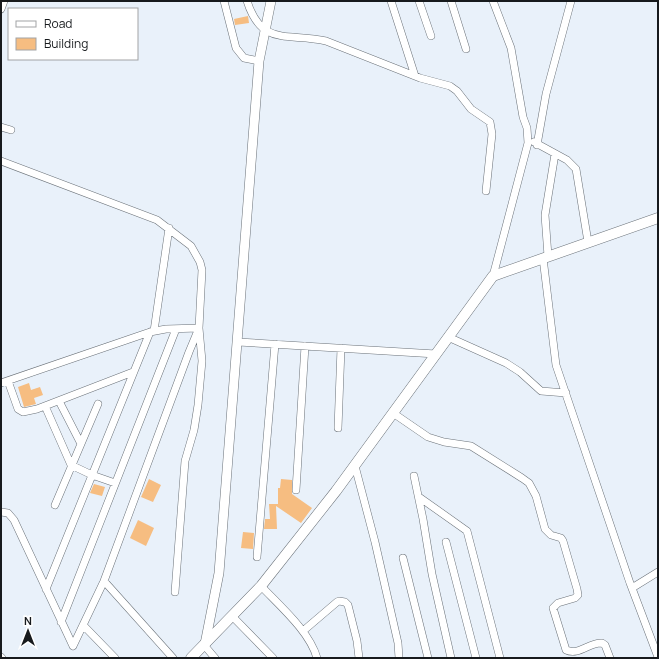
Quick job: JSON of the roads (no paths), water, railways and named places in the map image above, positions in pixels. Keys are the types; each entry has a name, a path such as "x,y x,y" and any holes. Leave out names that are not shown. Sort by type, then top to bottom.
{"main road":[{"path":"191,658 261,586 355,466 493,276 658,218"}],"street":[{"path":"1,9 4,1"},
{"path":"224,1 236,48 244,58 259,61"},
{"path":"247,1 256,22 264,29 285,38 313,39 326,42 415,76 450,86 458,91 471,109 490,122 492,134 486,191"},
{"path":"215,658 204,645 219,573 259,61 264,29 271,1"},
{"path":"391,1 415,76"},
{"path":"419,1 430,36"},
{"path":"451,1 466,49"},
{"path":"493,1 511,48 528,136 526,153 493,276"},
{"path":"537,145 544,100 571,1"},
{"path":"1,126 11,130"},
{"path":"528,136 537,145 567,160 576,168 588,242"},
{"path":"555,154 545,215 546,257 556,365 632,588 658,657"},
{"path":"1,161 148,216 170,228 191,246 200,262 203,278 199,328 202,361 194,430 185,461 175,592"},
{"path":"46,589 133,372 152,332 170,228"},
{"path":"133,372 45,406 30,411 21,412 4,382 152,332 199,328"},
{"path":"1,512 8,513 14,520 73,646 104,581 199,328"},
{"path":"61,622 176,329"},
{"path":"448,337 506,363 520,372 541,391 566,393"},
{"path":"238,342 436,354"},
{"path":"257,558 276,344"},
{"path":"296,490 305,346"},
{"path":"338,428 341,348"},
{"path":"59,401 80,442"},
{"path":"55,505 80,442 98,404"},
{"path":"45,406 71,465 92,475 115,483"},
{"path":"393,413 428,437 444,442 471,446 528,483 536,496 545,530 551,535 561,538 564,545 578,595 575,598 555,605 553,611 566,650 580,651"},
{"path":"355,466 398,643 399,658"},
{"path":"414,476 432,574 451,658"},
{"path":"419,497 467,531 500,658"},
{"path":"446,542 476,658"},
{"path":"403,558 428,658"},
{"path":"632,588 658,572"},
{"path":"104,581 173,658"},
{"path":"261,586 303,631 311,643 317,658"},
{"path":"303,631 340,601 345,602 348,605 357,641 359,658"},
{"path":"232,616 274,658"},
{"path":"83,625 115,658"},
{"path":"571,658 593,644 602,643 605,646 610,658"}]}
